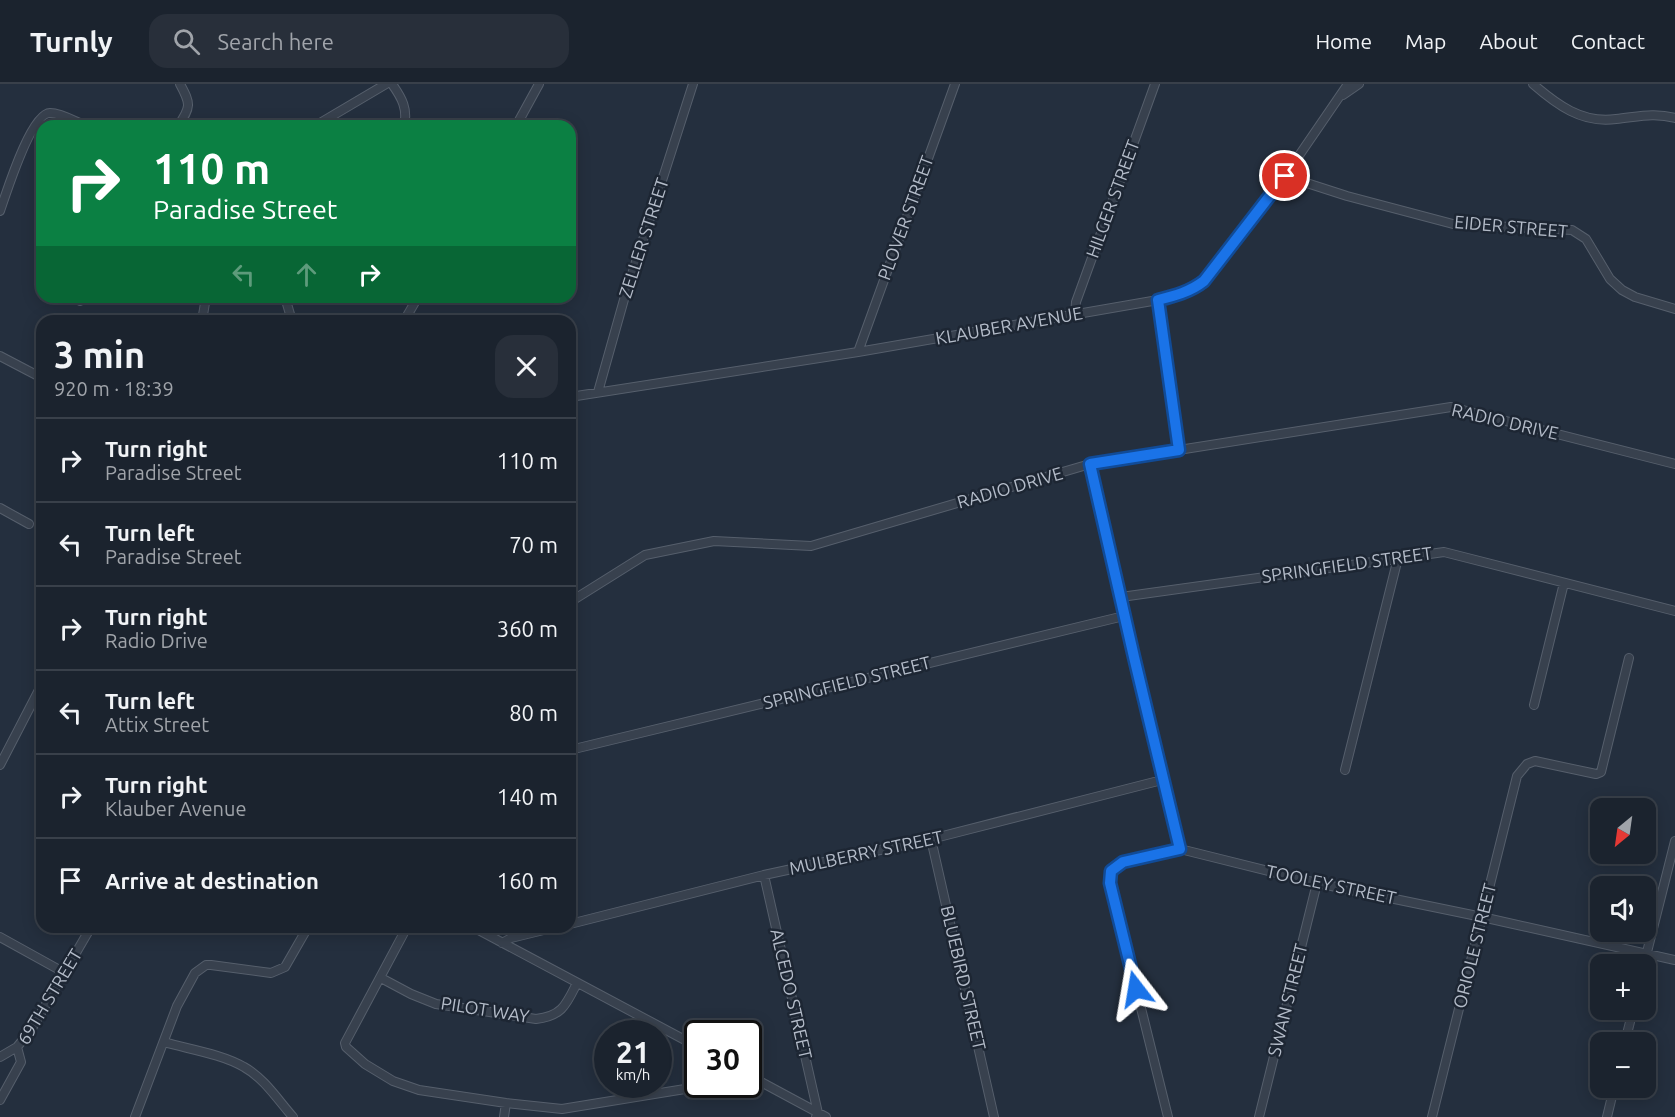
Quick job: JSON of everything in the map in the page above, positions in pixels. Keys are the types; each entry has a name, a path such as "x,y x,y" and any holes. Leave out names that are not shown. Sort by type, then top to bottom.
{"street":[{"path":"180,84 189,100 189,110 182,120"},
{"path":"325,120 386,84"},
{"path":"392,84 403,102 404,120"},
{"path":"519,120 540,84"},
{"name":"ZELLER STREET","path":"598,392 625,296 693,84"},
{"name":"PLOVER STREET","path":"858,352 955,84"},
{"name":"HILGER STREET","path":"1075,315 1080,290 1155,84"},
{"name":"KLAUBER AVENUE","path":"576,396 858,352 1075,315 1180,294 1204,281 1285,176 1348,84"},
{"path":"1331,110 1342,95 1359,84"},
{"path":"1533,84 1556,104 1578,115 1613,120 1644,114 1675,118"},
{"path":"39,120 50,113 69,120"},
{"path":"0,212 25,143 36,125"},
{"name":"EIDER STREET","path":"1285,176 1347,196 1453,224 1572,230 1586,240 1610,279 1622,290 1635,297 1675,309"},
{"path":"1158,300 1179,450"},
{"path":"0,356 36,375"},
{"name":"RADIO DRIVE","path":"576,598 645,555 714,541 811,546 1090,464 1451,407 1675,464"},
{"path":"1090,464 1162,780 1180,849 1123,862 1111,871 1110,883 1168,1117"},
{"path":"0,508 29,524"},
{"name":"SPRINGFIELD STREET","path":"1121,597 1444,552 1675,611"},
{"path":"1345,770 1398,558"},
{"path":"1534,705 1564,583"},
{"name":"SPRINGFIELD STREET","path":"576,749 1124,616"},
{"name":"ORIOLE STREET","path":"1432,1117 1517,776 1527,764 1535,761 1596,774 1601,772 1629,658"},
{"path":"0,765 36,696"},
{"name":"MULBERRY STREET","path":"576,922 764,875 931,839 1162,780"},
{"name":"BLUEBIRD STREET","path":"931,839 994,1117"},
{"path":"1675,841 1647,953 1675,960"},
{"name":"TOOLEY STREET","path":"1180,849 1317,883 1647,953"},
{"name":"ALCEDO STREET","path":"764,875 817,1115"},
{"name":"SWAN STREET","path":"1258,1117 1317,883"},
{"name":"69TH STREET","path":"0,1100 21,1062 17,1047 32,1030 88,933"},
{"path":"135,1117 177,1006 195,973 206,965 271,973 280,971 285,967 305,933"},
{"path":"404,933 345,1043 346,1047 374,1070 393,1081 419,1090 562,1109 684,1089"},
{"path":"484,933 684,1040"},
{"path":"502,943 532,933"},
{"path":"0,938 65,973"},
{"name":"PILOT WAY","path":"381,978 435,1004 536,1019 561,1011 577,983"},
{"path":"164,1042 227,1059 244,1066 260,1078 293,1117"},
{"path":"0,1057 17,1047"},
{"path":"762,1083 817,1115 826,1117"},
{"path":"1607,1117 1612,1098"},
{"path":"504,1117 506,1103"}],"route":[{"path":"1136,989 1110,883 1111,871 1123,862 1180,849 1162,780 1090,464 1179,450 1158,300 1180,294 1204,281 1285,176"}]}
